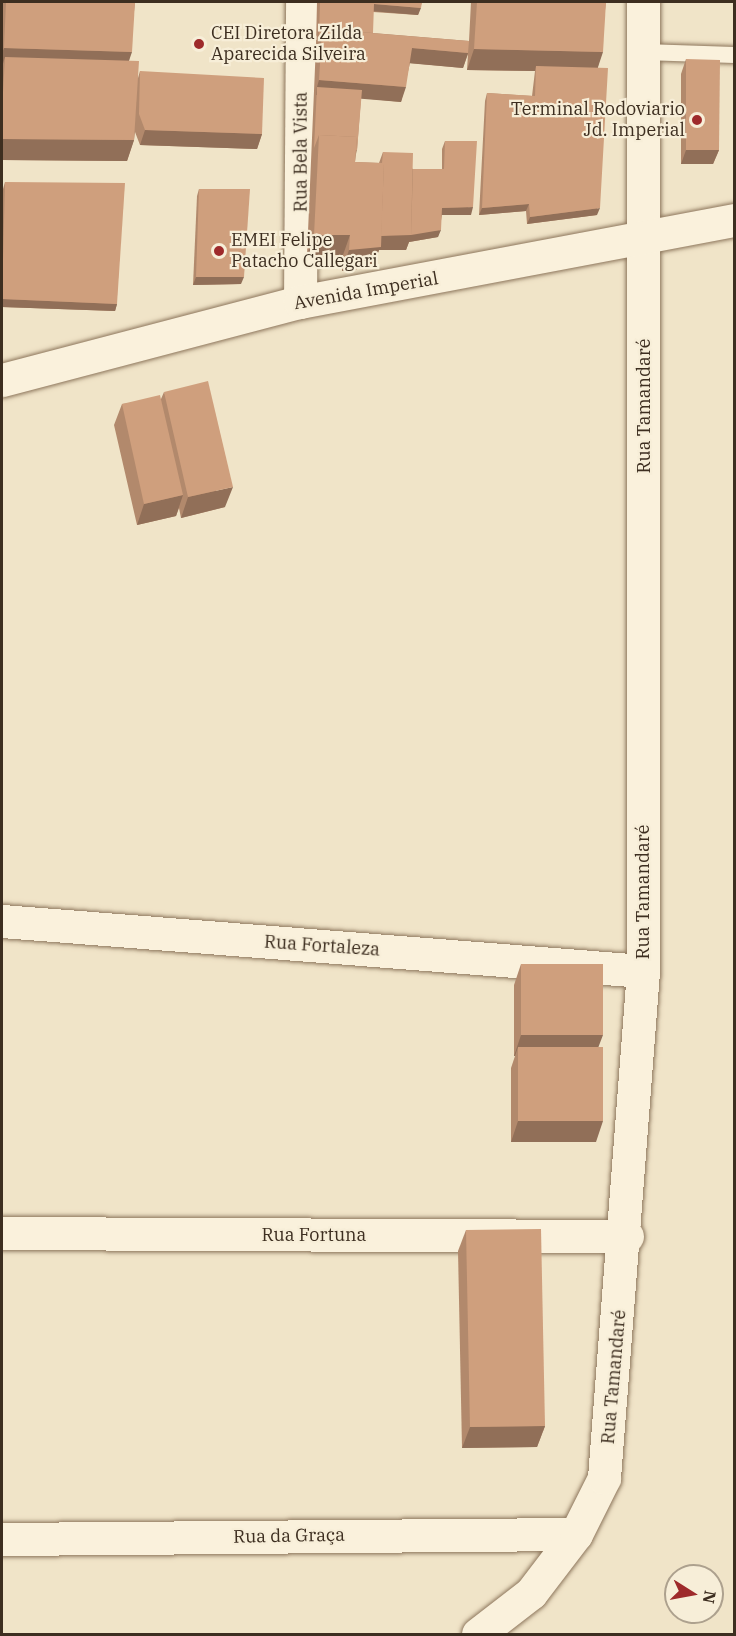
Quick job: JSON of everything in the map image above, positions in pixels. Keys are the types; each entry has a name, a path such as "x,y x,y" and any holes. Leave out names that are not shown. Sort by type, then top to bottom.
{"street":[{"name":"Rua Bela Vista","path":"300,302 302,2"},
{"name":"Rua Tamandaré","path":"478,1635 531,1593 576,1534 604,1478 627,1236 643,970 644,2"},
{"name":"Avenida Imperial","path":"2,380 300,302 645,241 735,220"},
{"name":"Rua Fortaleza","path":"2,921 643,970"},
{"name":"Rua Fortuna","path":"2,1233 627,1236"},
{"name":"Rua da Graça","path":"2,1539 576,1534"}],"lane":[{"path":"644,52 735,55"}],"building":[{"path":"6,2 135,2 132,52 4,48"},
{"path":"320,2 422,2 421,8 374,4 373,33 322,29 319,36"},
{"path":"477,2 606,2 603,52 474,49"},
{"path":"322,29 469,41 468,53 412,48 406,87 319,80"},
{"path":"5,57 139,61 134,140 2,139"},
{"name":"Terminal Rodoviario Jd. Imperial","path":"686,59 720,60 719,150 686,150"},
{"path":"536,66 608,68 600,208 530,217 529,204 482,208 487,93 535,96"},
{"path":"140,71 264,78 262,134 145,130 139,114"},
{"path":"317,87 362,90 357,150 357,137 319,135 314,148"},
{"path":"319,135 357,137 355,162 384,163 381,247 349,250 350,235 314,235"},
{"path":"445,141 477,141 473,207 442,208 441,230 411,235 413,169 444,169"},
{"path":"383,152 413,153 411,235 381,236"},
{"path":"5,182 125,183 117,304 2,299"},
{"name":"EMEI Felipe Patacho Callegari","path":"199,189 250,189 244,277 196,277"},
{"path":"208,381 233,487 188,497 164,392"},
{"path":"160,395 183,495 144,504 122,404"},
{"path":"521,964 603,964 603,1035 521,1035"},
{"path":"518,1047 603,1047 603,1121 518,1121"},
{"path":"541,1229 545,1426 470,1427 466,1230"}],"place":[{"name":"CEI Diretora Zilda Aparecida Silveira","path":"199,44"},
{"name":"Terminal Rodoviario Jd. Imperial","path":"697,120"},
{"name":"EMEI Felipe Patacho Callegari","path":"219,251"}]}
